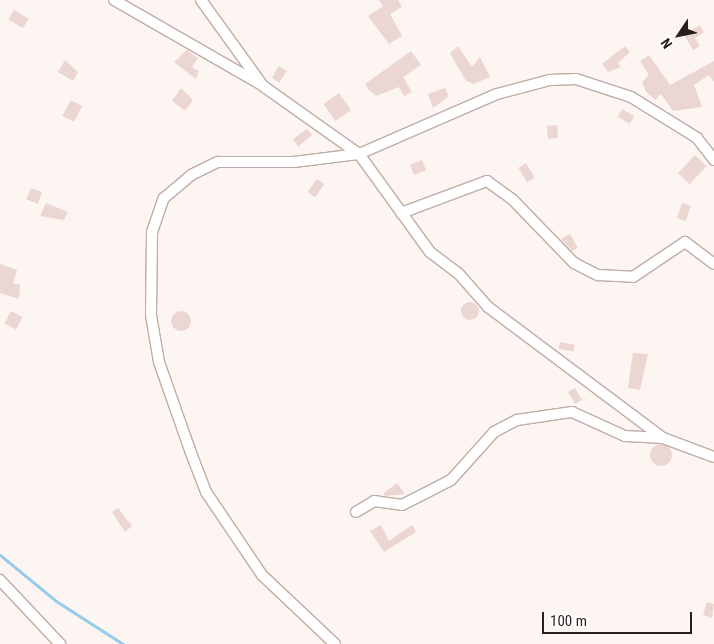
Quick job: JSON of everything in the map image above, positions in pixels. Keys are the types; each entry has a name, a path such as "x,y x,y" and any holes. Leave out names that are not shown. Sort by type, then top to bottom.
{"street":[{"path":"114,0 264,86 359,154 430,252 459,274 488,308 663,438 714,457"},
{"path":"202,0 264,86"},
{"path":"335,644 262,575 206,492 159,362 150,316 150,264 158,207 176,186 205,168 225,160 294,162 359,154 496,94 576,79 605,86 661,112 697,138 714,160"},
{"path":"401,214 487,181 513,200 574,263 598,275 633,277 684,242 714,264"},
{"path":"356,512 374,501 402,504 451,480 494,432 517,420 572,412 625,436 663,438"},
{"path":"0,580 60,644"}],"building":[{"path":"379,0 398,0 402,7 390,14 402,36 389,44 368,16 383,6"},
{"path":"14,10 29,19 23,28 8,19"},
{"path":"700,25 704,32 695,38 700,46 693,50 684,35"},
{"path":"458,46 472,67 480,57 490,77 474,84 466,81 450,53"},
{"path":"625,46 630,52 618,63 621,67 608,72 602,64"},
{"path":"187,50 198,58 192,67 199,71 196,79 174,62"},
{"path":"411,51 421,65 403,77 412,92 404,96 399,87 376,96 369,90 365,84"},
{"path":"649,55 670,85 714,61 714,82 709,75 694,85 702,107 673,111 661,94 656,100 646,92 642,82 649,75 640,61"},
{"path":"65,60 78,72 73,81 58,72"},
{"path":"279,66 287,71 279,83 272,78"},
{"path":"181,88 193,100 185,111 172,101"},
{"path":"445,88 449,96 433,108 428,94"},
{"path":"339,93 351,110 335,121 323,104"},
{"path":"71,100 82,106 74,122 62,116"},
{"path":"622,109 634,116 630,124 618,117"},
{"path":"557,125 558,138 548,139 547,126"},
{"path":"307,129 312,135 298,147 293,139"},
{"path":"695,155 707,166 690,184 678,173"},
{"path":"422,160 426,170 414,175 410,165"},
{"path":"526,163 535,178 527,182 518,168"},
{"path":"317,179 324,184 315,197 308,192"},
{"path":"31,188 42,192 38,204 26,199"},
{"path":"46,203 68,212 64,220 40,216"},
{"path":"682,203 691,206 686,221 677,218"},
{"path":"570,234 578,248 572,251 561,239"},
{"path":"0,264 17,270 13,283 20,285 19,299 0,293"},
{"path":"470,302 476,305 479,311 476,317 470,320 464,317 461,311 464,305"},
{"path":"11,311 23,317 16,329 5,323"},
{"path":"181,311 188,314 191,321 188,328 181,331 174,328 171,321 174,314"},
{"path":"560,342 575,345 573,352 559,349"},
{"path":"633,353 648,354 640,390 628,388"},
{"path":"575,388 582,400 575,404 568,392"},
{"path":"661,444 671,451 672,455 665,465 661,466 651,459 650,455 657,445"},
{"path":"397,483 405,494 385,496 384,493"},
{"path":"118,508 132,526 125,532 112,512"},
{"path":"381,525 389,541 412,525 416,532 384,552 370,531"},
{"path":"707,602 714,604 712,618 703,615"}],"waterway":[{"path":"0,555 56,601 123,644"}]}
